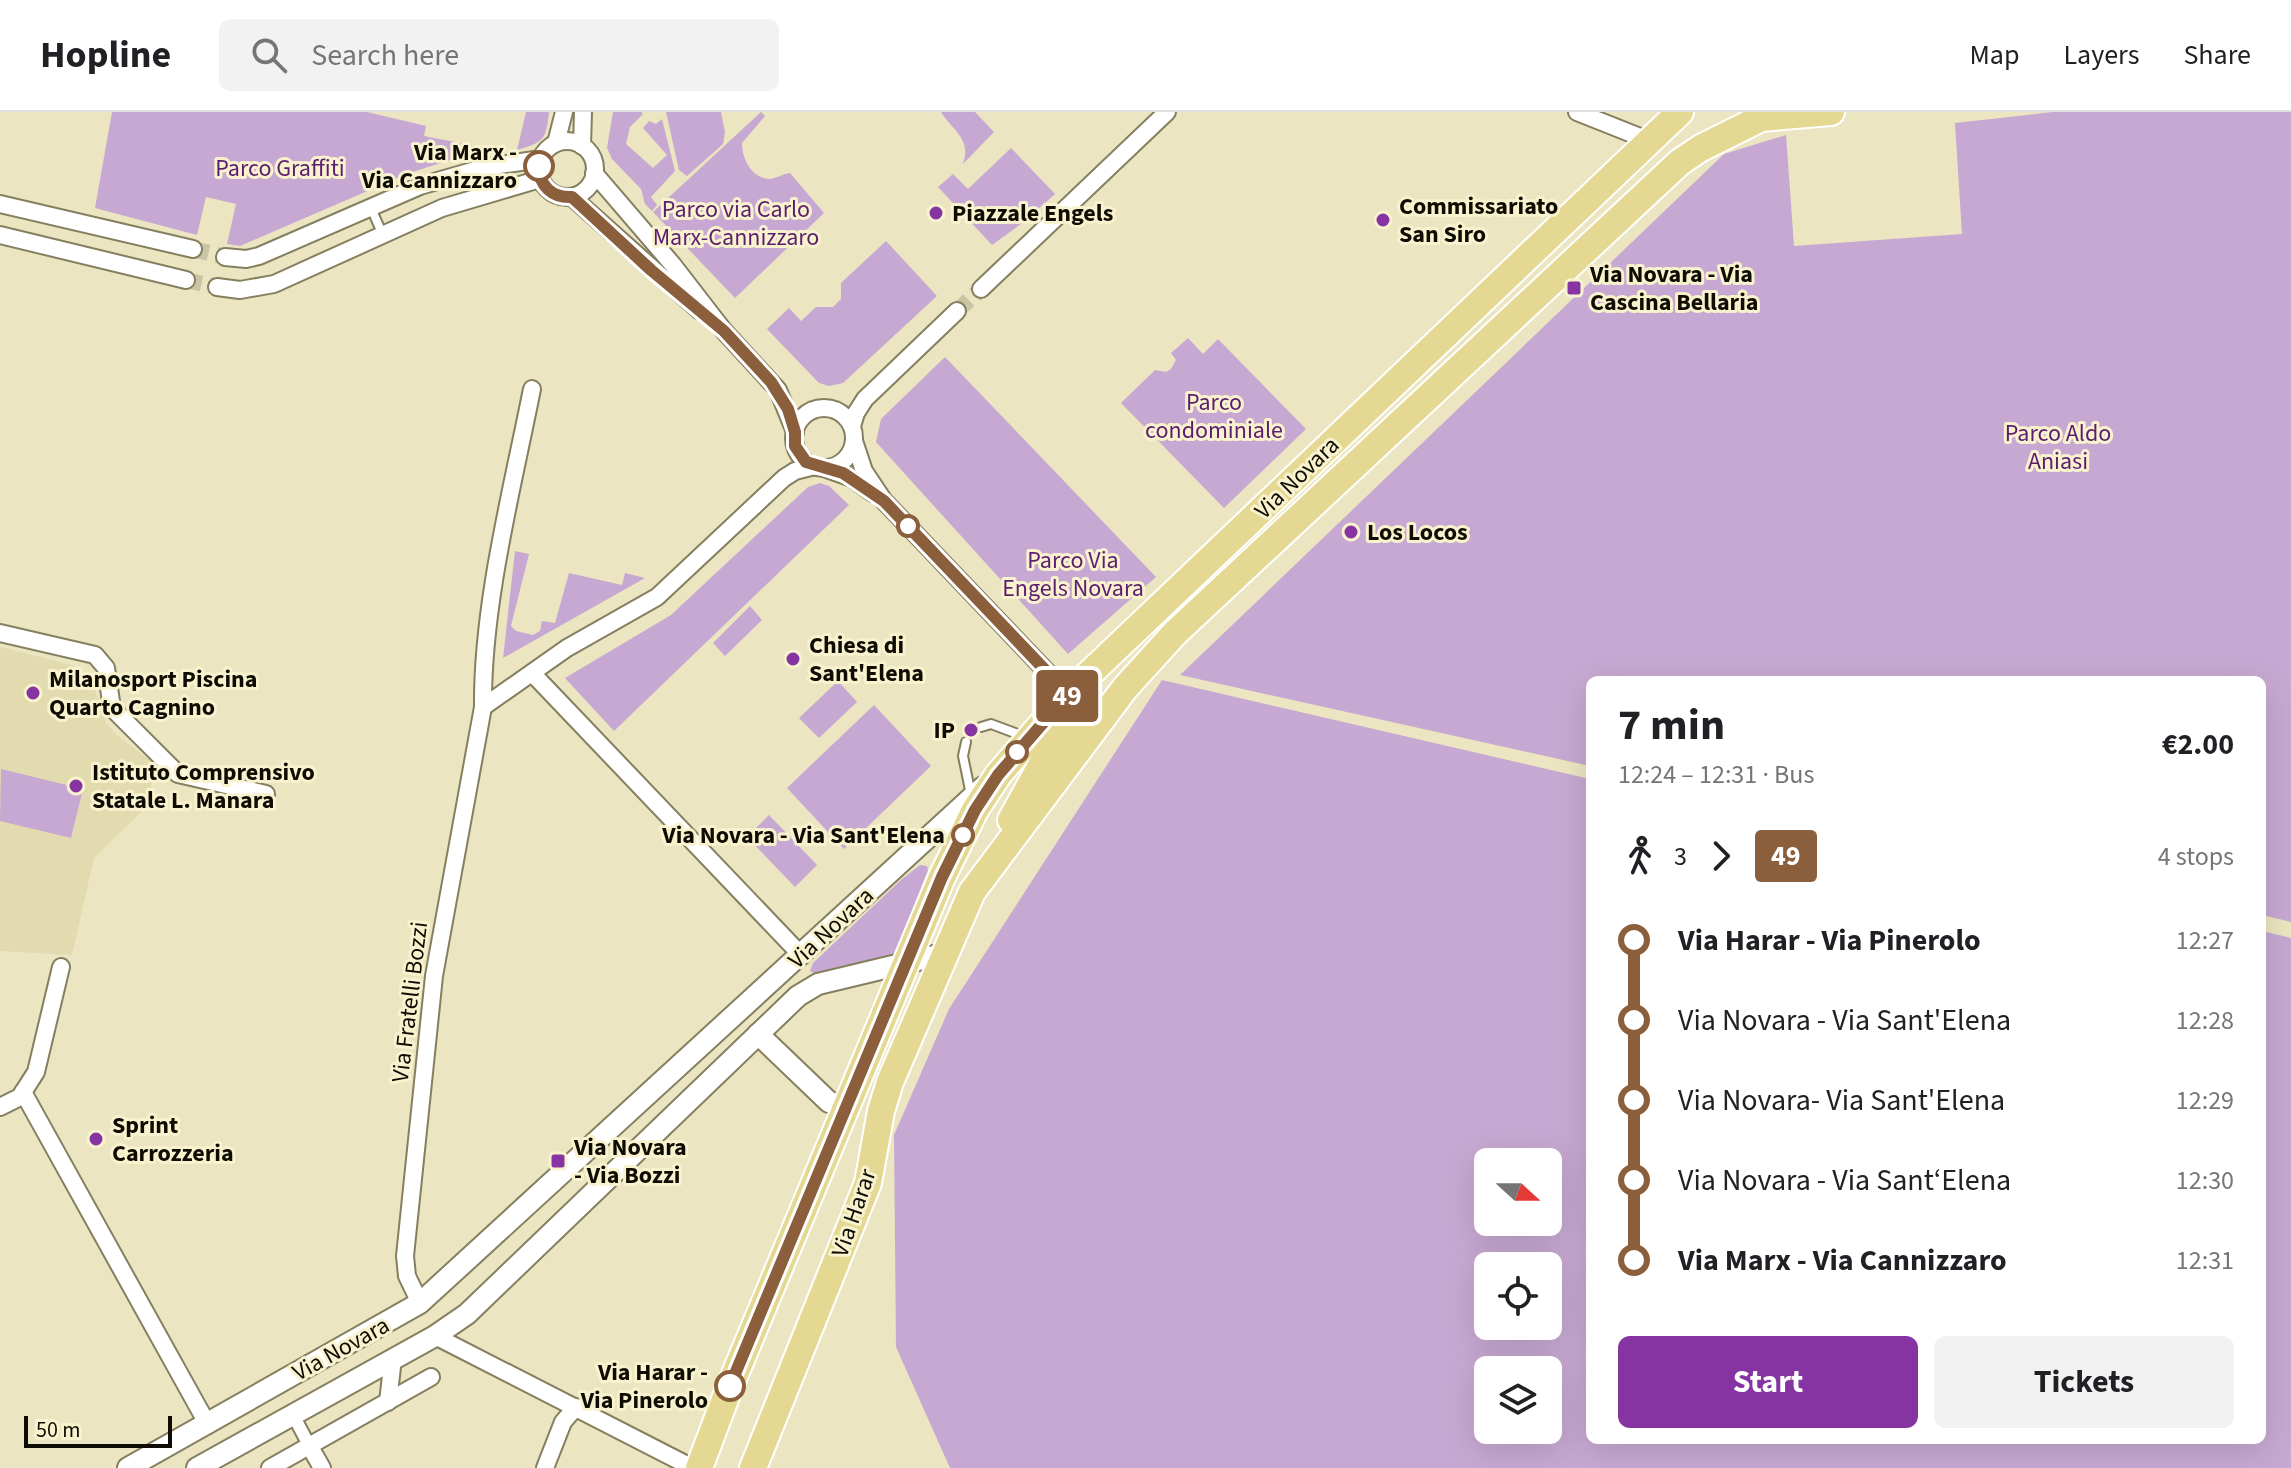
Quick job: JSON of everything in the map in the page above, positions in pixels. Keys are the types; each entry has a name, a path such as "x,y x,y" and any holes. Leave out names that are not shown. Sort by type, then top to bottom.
{"main road":[{"name":"Via Novara","path":"943,954 972,892 1125,688 1175,633 1486,321 1680,112"},
{"path":"1756,115 1831,112"},
{"name":"Via Novara","path":"998,775 1068,694 1486,321 1680,162 1756,115"},
{"path":"972,892 1042,764 1074,713 1068,694 1096,694 1125,688"},
{"name":"Via Harar","path":"699,1468 904,964 974,803 998,775"},
{"name":"Via Harar","path":"753,1468 868,1183 881,1111 890,1082 943,954"}],"street":[{"path":"556,143 564,112"},
{"path":"582,146 583,112"},
{"path":"981,289 1167,112"},
{"path":"1577,112 1650,141"},
{"path":"572,197 586,190 594,173 592,158 582,146 571,141 556,143 541,159 540,179 552,193 572,197 651,270 724,331"},
{"path":"225,257 246,259 259,256 452,175 541,159"},
{"path":"594,173 673,265 724,331 771,382 788,409 795,439 806,462 852,478 884,501"},
{"path":"217,287 240,290 274,284 442,208 540,179"},
{"path":"0,204 193,249"},
{"path":"47,246 53,216"},
{"path":"0,235 186,280"},
{"path":"483,707 567,648 657,597 784,478 795,471 843,462 849,454 856,413 865,399 957,311"},
{"path":"771,382 792,397 819,408 838,411 853,433 864,471 884,501 1068,694"},
{"name":"Via Fratelli Bozzi","path":"420,1303 407,1276 405,1256 434,976 483,707 483,664 503,536 532,389"},
{"path":"784,478 793,461 801,418 819,408"},
{"path":"0,633 95,655 106,668 112,708 178,774 266,794"},
{"path":"532,673 802,956 805,992"},
{"name":"Via Novara","path":"128,1468 420,1303 974,803"},
{"name":"Via Novara","path":"197,1468 435,1336 467,1314 805,992 818,984 943,954"},
{"path":"0,1107 20,1097 36,1072 61,967"},
{"path":"758,1034 829,1102 847,1107"},
{"path":"23,1092 208,1425"},
{"path":"435,1336 693,1468"},
{"name":"Via Novara","path":"388,1402 393,1358"},
{"path":"270,1468 431,1377"},
{"path":"545,1468 563,1422 576,1407"},
{"path":"293,1415 322,1468"}],"lane":[{"path":"1577,195 1611,164"},
{"path":"371,208 382,233"},
{"path":"981,727 991,724 1028,738"},
{"path":"966,742 963,756 974,803"}],"shaded area":[{"name":"Istituto Comprensivo Statale L. Manara","path":"0,647 72,665 90,676 106,723 156,765 146,807 94,858 72,955 0,951"}],"green space":[{"name":"Parco Graffiti","path":"112,112 367,112 426,126 424,136 506,152 450,160 409,173 240,246 227,244 236,204 206,197 197,235 95,208"},
{"path":"526,112 549,112 547,129 538,142 517,150"},
{"path":"613,112 643,114 630,127 626,144 653,168 667,155 643,128 649,121 656,124 662,119 675,171 651,197 657,205 652,211 645,204 641,189 612,159 607,148"},
{"path":"666,112 721,112 725,132 723,144 687,176 679,170"},
{"name":"Parco via Carlo Marx-Cannizzaro","path":"761,112 765,116 742,143 749,166 763,178 790,173 824,213 735,298 653,212"},
{"path":"941,112 975,112 994,132 963,164 963,141"},
{"name":"Parco Aldo Aniasi","path":"2053,112 2291,112 2291,922 2266,916 2266,676 1586,676 1586,765 1180,675 1724,154 1786,135 1794,246 1962,234 1955,123"},
{"path":"1011,148 1055,194 992,245 938,187 953,174 968,189"},
{"path":"886,241 937,296 843,383 829,386 819,383 767,329 789,308 801,321 816,307 833,307 841,299 841,283"},
{"name":"Parco condominiale","path":"1188,338 1203,354 1218,339 1306,429 1224,508 1121,403 1155,370 1166,372 1171,369 1176,360 1171,353"},
{"name":"Parco Via Engels Novara","path":"945,357 1156,577 1068,654 876,442 881,419"},
{"path":"820,483 829,486 849,505 614,731 565,678 671,615 808,487"},
{"path":"515,551 529,554 511,626 516,631 533,635 540,631 542,621 555,623 569,573 622,585 625,573 645,578 503,658"},
{"path":"750,606 762,620 725,656 713,643"},
{"path":"1162,680 1586,778 1586,1444 2266,1444 2266,932 2291,938 2291,1468 950,1468 896,1347 894,1135 949,1009"},
{"path":"838,681 857,702 819,738 799,718"},
{"path":"874,705 931,766 844,849 787,788"},
{"path":"1,769 83,789 71,838 0,821"},
{"path":"769,815 817,865 795,887 747,837"},
{"path":"920,865 927,866 928,870 896,953 816,974 810,971 813,963"}],"tunnel":[{"path":"193,249 225,257"},
{"path":"186,280 217,287"},
{"path":"957,311 981,289"}],"bus line":[{"name":"49","path":"539,166 540,179 546,189 560,197 572,197 651,270 724,331 771,382 788,409 795,432 795,446 806,462 843,473 884,501 1068,694 998,775 975,810 942,877 730,1386"}],"place":[{"name":"Via Marx - Via Cannizzaro","path":"539,166"},
{"name":"Piazzale Engels","path":"936,213"},
{"name":"Commissariato San Siro","path":"1383,220"},
{"name":"Via Novara - Via Cascina Bellaria","path":"1574,288"},
{"name":"Los Locos","path":"1351,532"},
{"name":"Chiesa di Sant'Elena","path":"793,659"},
{"name":"Milanosport Piscina Quarto Cagnino","path":"33,693"},
{"name":"IP","path":"971,730"},
{"name":"Istituto Comprensivo Statale L. Manara","path":"76,786"},
{"name":"Via Novara - Via Sant'Elena","path":"963,835"},
{"name":"Sprint Carrozzeria","path":"96,1139"},
{"name":"Via Novara - Via Bozzi","path":"558,1161"},
{"name":"Via Harar - Via Pinerolo","path":"730,1386"}]}
